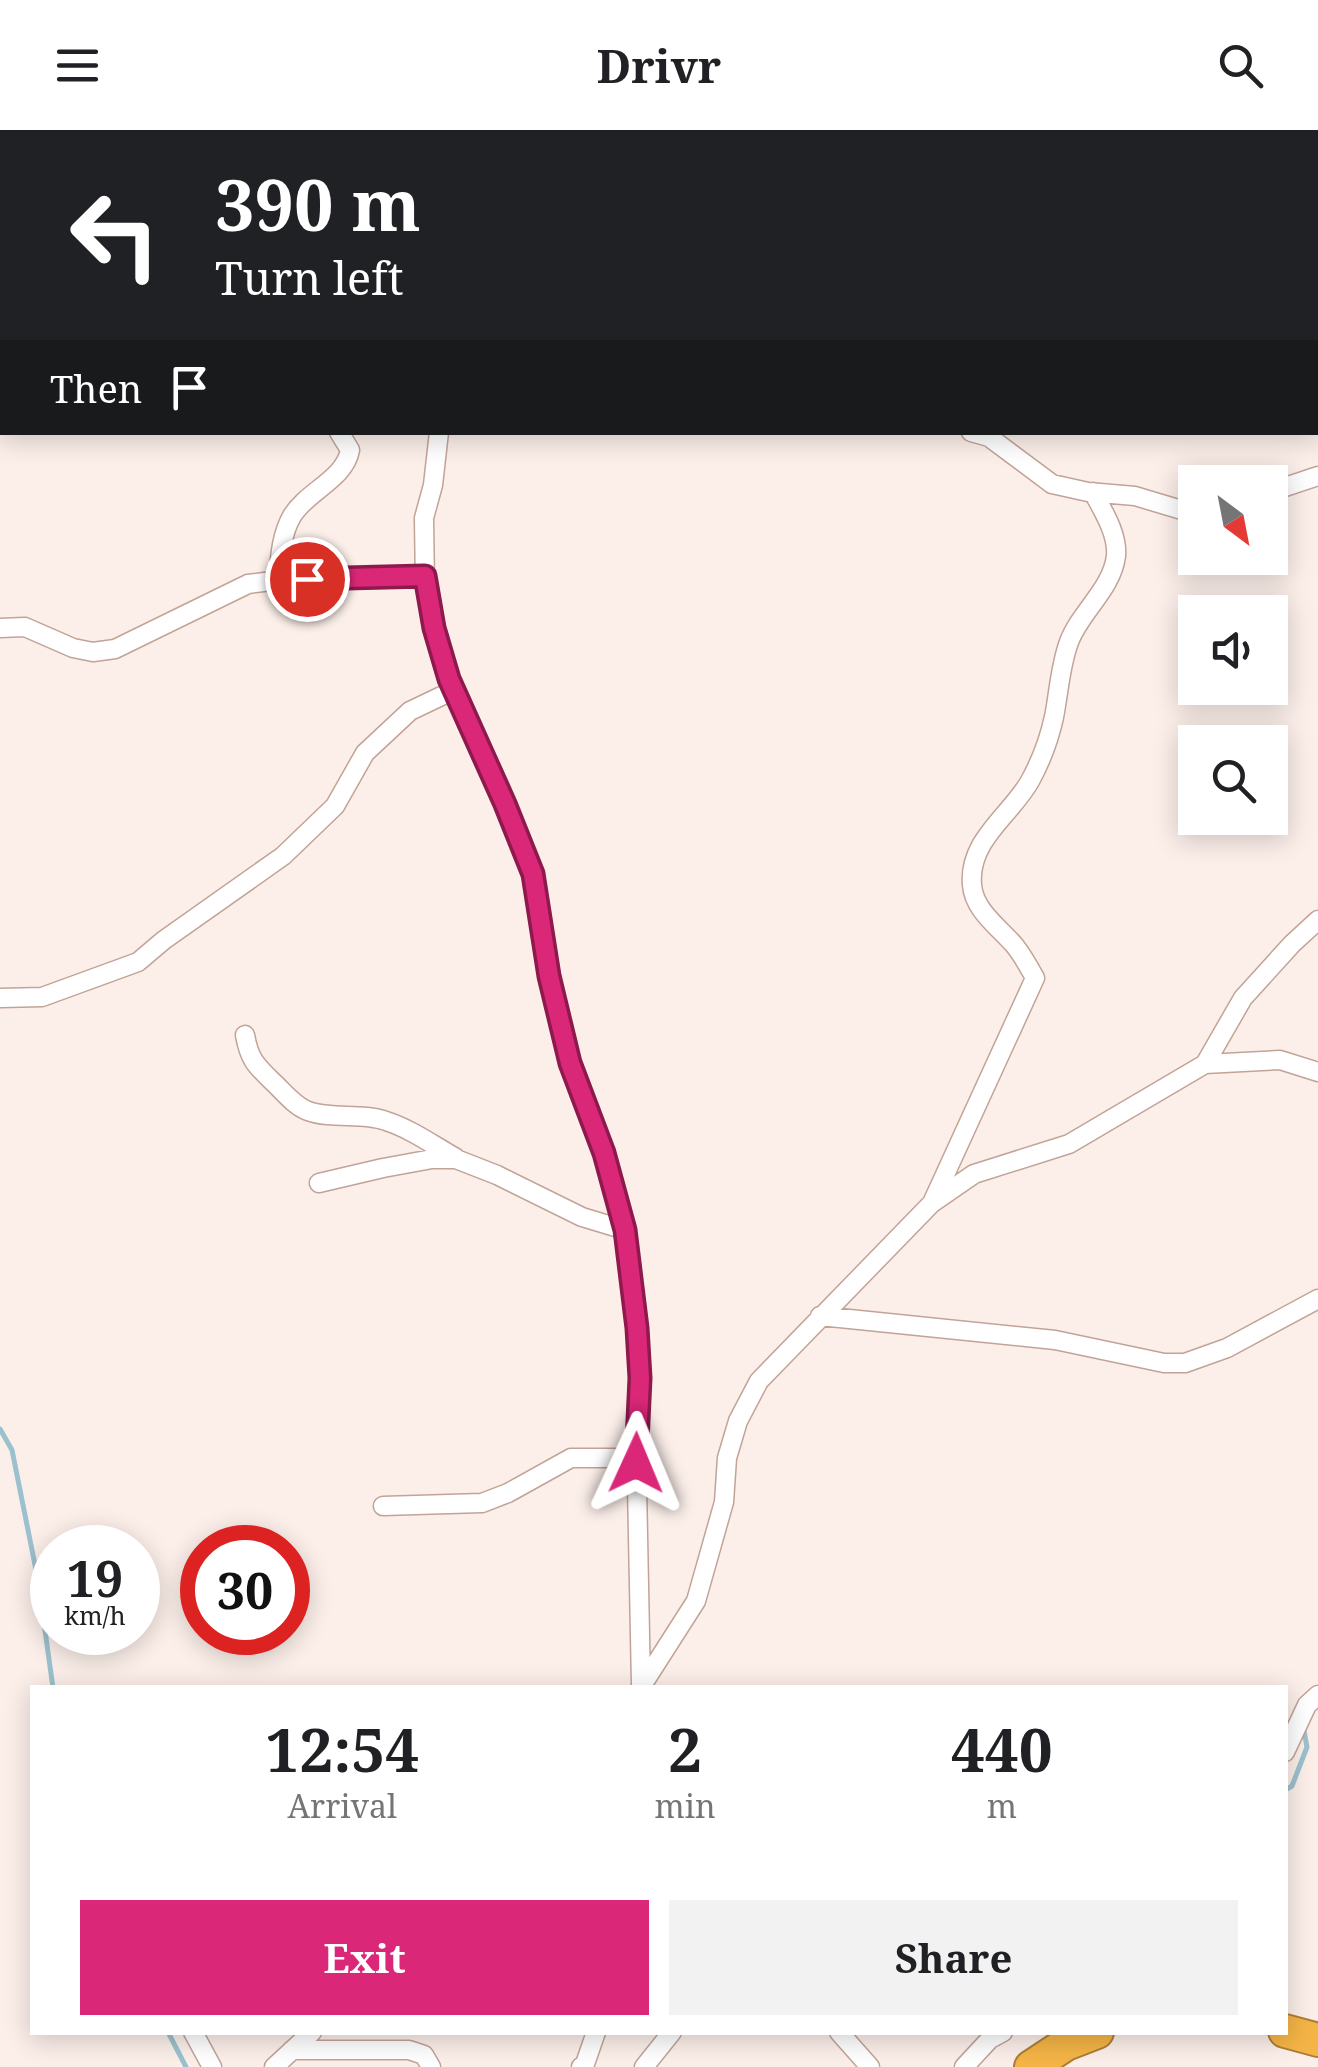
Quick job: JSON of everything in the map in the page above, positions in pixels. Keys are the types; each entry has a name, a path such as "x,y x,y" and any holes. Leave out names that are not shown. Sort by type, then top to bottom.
{"highway":[{"path":"1288,2031 1318,2040"},
{"path":"1031,2067 1066,2044 1089,2035"}],"street":[{"path":"279,580 279,554 292,516 308,497 348,464 350,450 342,435"},
{"path":"439,435 433,485 424,518 425,576 434,628 454,690 533,874 549,976 570,1063 604,1153 625,1230 639,1361 636,1463 641,1685"},
{"path":"982,435 1052,484 1135,496 1178,509"},
{"path":"1288,486 1318,476"},
{"path":"932,1203 1035,978 1020,952 979,905 972,887 973,868 981,844 1028,785 1046,748 1068,644 1111,575 1116,554 1114,538 1093,492"},
{"path":"0,628 24,627 73,648 94,652 115,649 248,584 425,576"},
{"path":"0,998 42,997 138,962 283,856 335,806 364,753 410,711 454,690"},
{"path":"1205,1064 1244,998 1318,920"},
{"path":"245,1035 248,1055 257,1066 307,1110 382,1119 582,1217 625,1230"},
{"path":"642,1685 696,1601 724,1502 727,1458 738,1421 759,1381 932,1203 974,1174 1069,1144 1205,1064 1280,1060 1318,1072"},
{"path":"319,1182 432,1159 456,1158"},
{"path":"820,1316 1055,1340 1164,1363 1185,1363 1228,1348 1318,1299"},
{"path":"383,1506 482,1503 571,1458 614,1458 636,1463"},
{"path":"1288,1746 1307,1705 1318,1695"},
{"path":"195,2035 212,2067"},
{"path":"274,2067 309,2035"},
{"path":"590,2066 595,2035"},
{"path":"644,2067 670,2035"},
{"path":"842,2035 870,2067"},
{"path":"964,2067 997,2035"},
{"path":"292,2050 409,2050 424,2056 432,2067"}],"waterway":[{"path":"0,1429 12,1450 38,1580 53,1685"},
{"path":"1288,1788 1307,1747 1304,1731"},
{"path":"170,2035 186,2067"}],"route":[{"path":"307,579 425,576 434,628 449,679 533,874 549,976 570,1063 604,1153 625,1230 640,1378 636,1463"}]}
